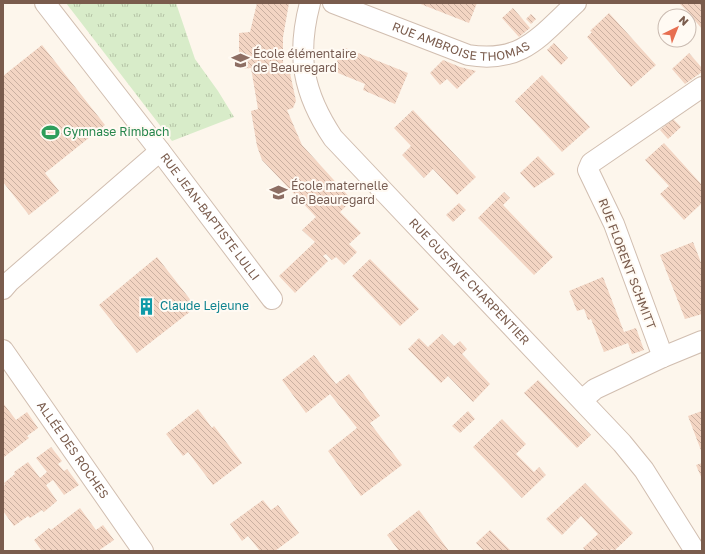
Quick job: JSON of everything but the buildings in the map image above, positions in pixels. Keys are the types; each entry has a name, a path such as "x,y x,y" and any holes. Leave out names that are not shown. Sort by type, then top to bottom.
{"street":[{"name":"RUE JEAN-BAPTISTE LULLI","path":"45,3 272,299"},
{"name":"RUE GUSTAVE CHARPENTIER","path":"310,3 304,33 303,65 306,82 312,101 333,138 622,443 640,465 696,542"},
{"name":"RUE AMBROISE THOMAS","path":"333,3 468,55 484,58 500,57 524,48 535,41 576,3"},
{"name":"RUE FLORENT SCHMITT","path":"663,357 614,224 588,170 591,163 702,87"},
{"path":"3,289 9,282 160,151"},
{"path":"582,400 595,388 702,341"},
{"name":"ALLÉE DES ROCHES","path":"3,350 143,551"}],"green space":[{"path":"66,3 176,3 195,59 218,91 234,117 172,141"}],"place":[{"name":"École élémentaire de Beauregard","path":"240,61"},
{"name":"Gymnase Rimbach","path":"50,132"},
{"name":"École maternelle de Beauregard","path":"278,193"},
{"name":"Claude Lejeune","path":"147,306"}]}
